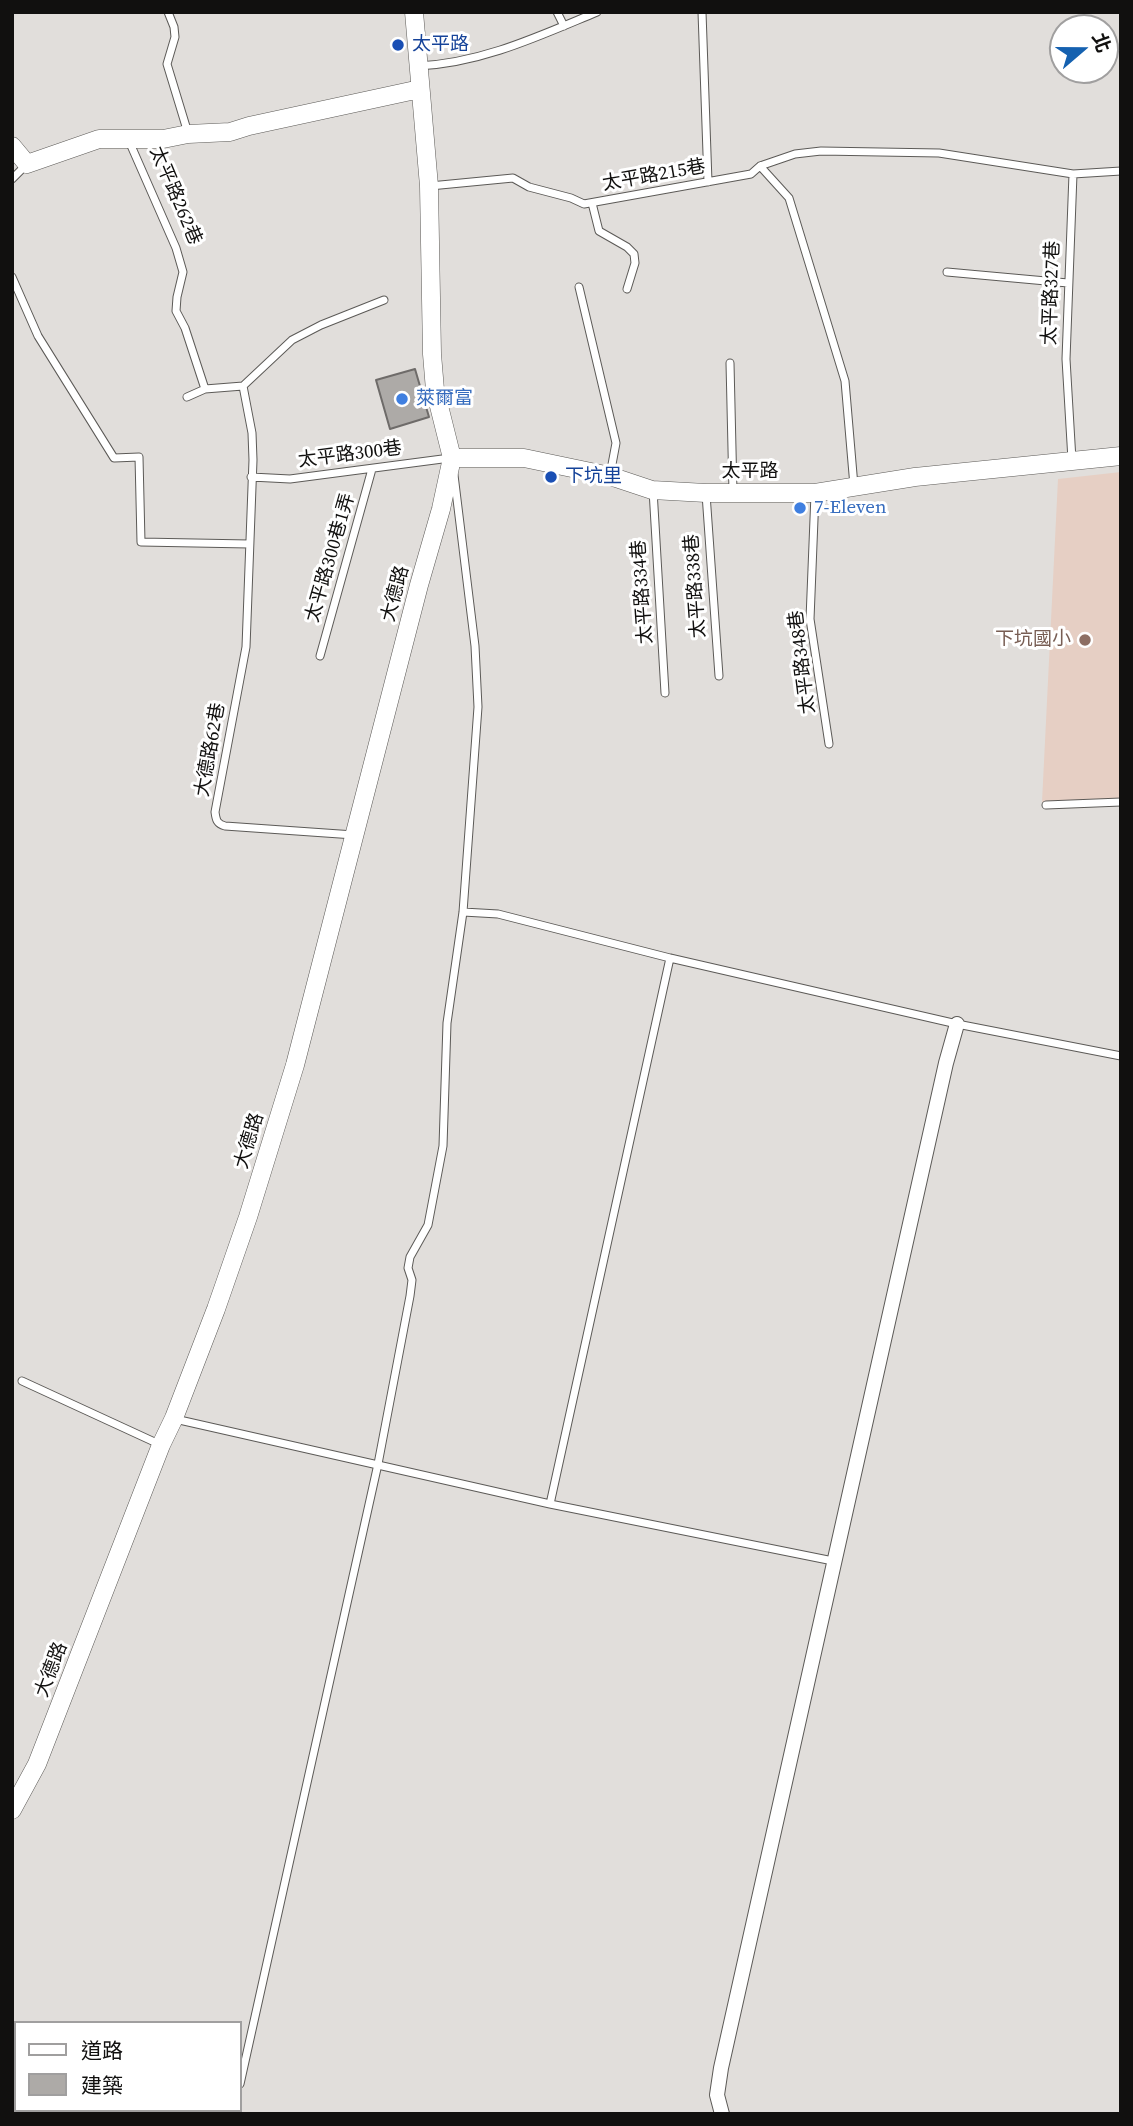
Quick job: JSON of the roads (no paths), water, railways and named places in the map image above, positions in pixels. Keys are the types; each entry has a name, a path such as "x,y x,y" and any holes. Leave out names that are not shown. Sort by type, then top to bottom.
{"street":[{"path":"414,12 429,186 435,390 452,458"},
{"name":"太平路262巷","path":"27,164 99,139 163,139 188,134 230,132 420,89"},
{"path":"12,146 27,164"},
{"name":"太平路","path":"452,458 524,458 610,476 652,490 706,494 815,493 915,477 1121,456"},
{"name":"大德路","path":"12,1810 37,1764 161,1445 174,1419 248,1217 295,1065 441,509 452,458"},
{"path":"722,2114 717,2095 721,2068 833,1561 957,1024"}],"lane":[{"name":"太平路262巷","path":"168,12 175,37 167,64 188,134"},
{"path":"557,12 564,26"},
{"path":"418,66 442,65 514,47 597,12"},
{"path":"702,12 708,182"},
{"name":"太平路262巷","path":"128,139 176,248 183,272 176,311 185,328 205,389"},
{"name":"太平路215巷","path":"429,186 513,178 529,187 584,204 751,174 761,166 795,154 821,151 939,153 1073,174"},
{"name":"太平路262巷","path":"12,179 27,164"},
{"path":"761,166 789,198 845,382 855,487"},
{"path":"1073,174 1121,171"},
{"name":"太平路327巷","path":"1072,461 1066,359 1073,174"},
{"path":"592,203 599,231 634,254 635,262 627,289"},
{"path":"947,272 1068,283"},
{"path":"12,277 38,336 114,458 139,457 141,542 248,544 252,433 243,386"},
{"path":"579,287 616,443 610,476"},
{"path":"187,397 205,389 243,386 292,340 321,325 384,300"},
{"path":"730,363 733,493"},
{"path":"242,2075 378,1464 411,1297 412,1280 408,1268 410,1257 428,1225 443,1146 447,1023 463,912 478,707 475,646 452,458"},
{"name":"太平路300巷","path":"251,477 290,479 452,458"},
{"name":"太平路300巷1弄","path":"320,656 372,469"},
{"name":"太平路334巷","path":"652,490 665,693"},
{"name":"太平路348巷","path":"815,493 810,619 829,744"},
{"name":"太平路338巷","path":"706,494 719,676"},
{"name":"大德路62巷","path":"248,544 246,647 215,812 216,820 225,826 354,835"},
{"path":"1046,805 1121,802"},
{"path":"463,912 498,914 670,958 957,1024 1121,1056"},
{"path":"550,1504 670,958"},
{"path":"22,1381 161,1445"},
{"path":"174,1419 550,1504 833,1561"}],"place":[{"name":"太平路","path":"398,45"},
{"name":"萊爾富","path":"402,399"},
{"name":"下坑里","path":"551,477"},
{"name":"7-Eleven","path":"800,508"},
{"name":"下坑國小","path":"1085,640"}]}
